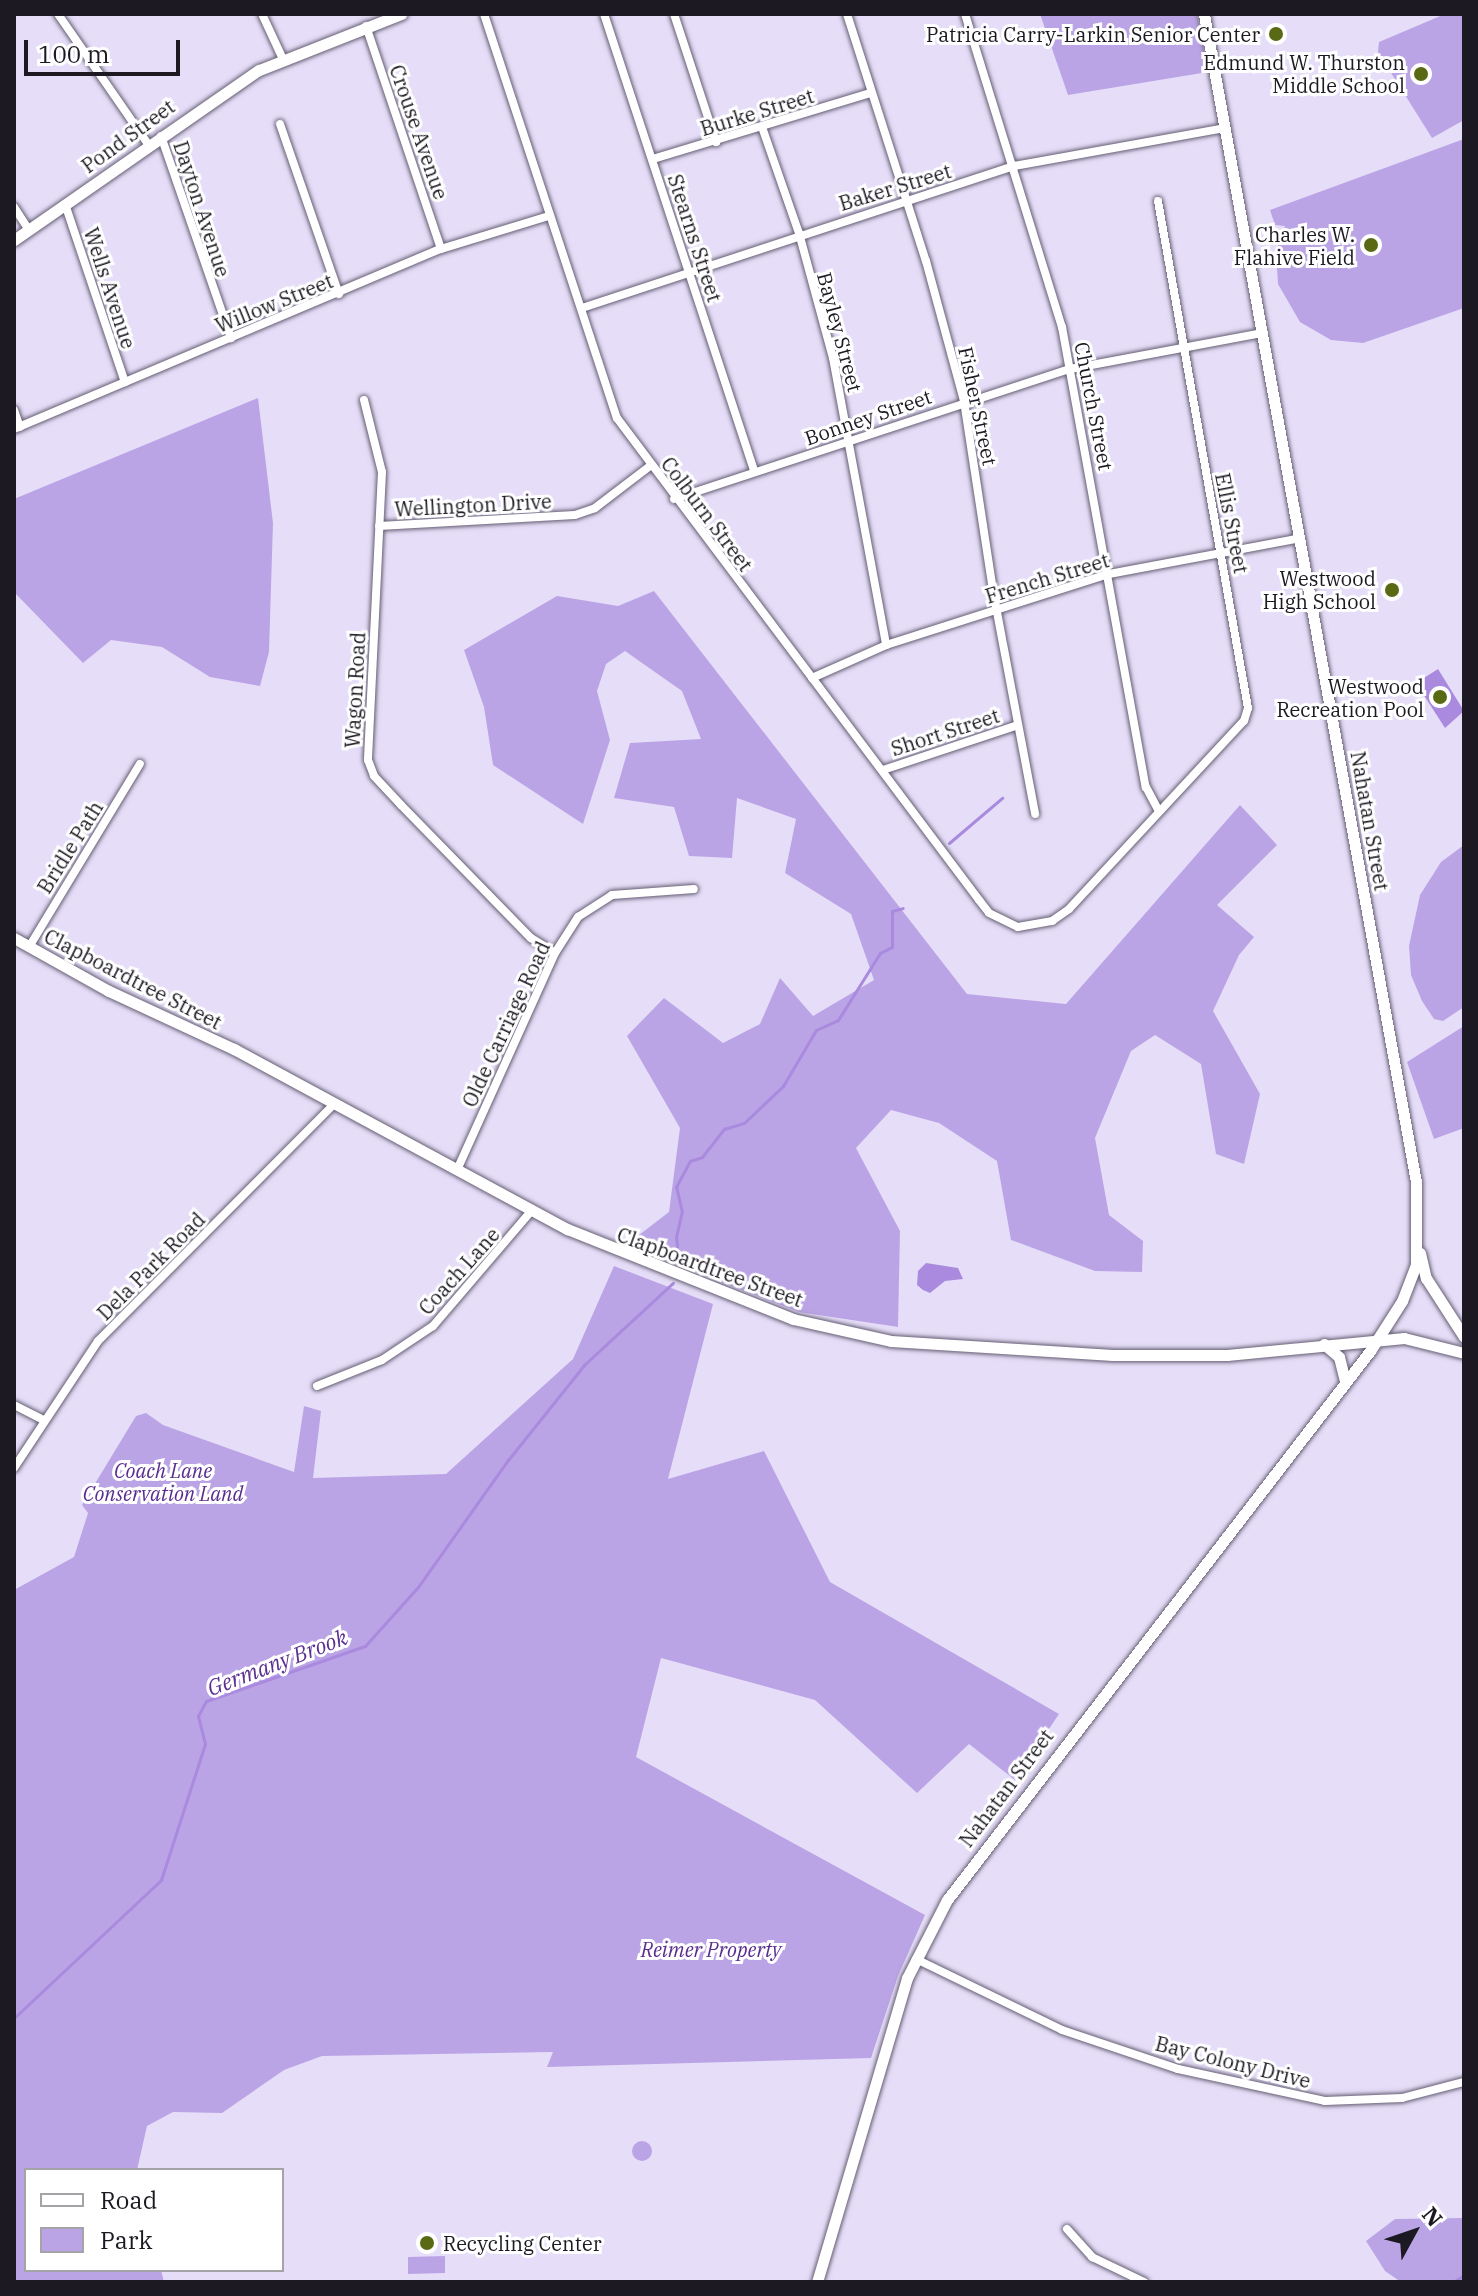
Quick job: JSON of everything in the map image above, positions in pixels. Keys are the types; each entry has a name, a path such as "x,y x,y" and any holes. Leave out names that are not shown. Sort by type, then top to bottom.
{"main road":[{"name":"Pond Street","path":"14,240 161,135 282,57 401,14"},
{"name":"Nahatan Street","path":"817,2282 861,2120 916,1959 973,1862 1377,1338 1402,1301 1419,1244 1414,1168 1204,14"},
{"name":"Clapboardtree Street","path":"14,938 234,1049 333,1105 626,1257 793,1319 891,1341 1181,1357 1377,1338 1422,1341 1464,1353"},
{"path":"1419,1244 1426,1278 1464,1337"},
{"path":"1323,1343 1339,1357 1345,1381"}],"street":[{"path":"58,14 148,144"},
{"path":"262,14 282,57"},
{"name":"Colburn Street","path":"484,14 617,418 674,499 989,913 1018,927 1052,921"},
{"name":"Stearns Street","path":"604,14 754,471"},
{"path":"674,14 716,142"},
{"name":"Fisher Street","path":"847,14 964,401 1035,814"},
{"name":"Church Street","path":"965,14 1014,166 1070,369 1146,787 1158,810"},
{"name":"Crouse Avenue","path":"365,25 441,249"},
{"name":"Burke Street","path":"653,159 870,93"},
{"path":"280,124 339,294"},
{"name":"Bayley Street","path":"762,127 799,233 851,439 886,645"},
{"name":"Baker Street","path":"582,308 799,233 1014,166 1225,128"},
{"name":"Dayton Avenue","path":"161,135 231,338"},
{"name":"Ellis Street","path":"1052,921 1244,721 1248,708 1223,552 1158,201"},
{"name":"Wells Avenue","path":"65,204 125,382"},
{"path":"14,207 29,230"},
{"name":"Willow Street","path":"17,428 441,249 549,216"},
{"name":"Bonney Street","path":"674,499 964,401 1070,369 1262,333"},
{"name":"Wagon Road","path":"364,400 382,472 365,741 374,776 531,938 555,953"},
{"path":"14,410 17,428"},
{"name":"Wellington Drive","path":"379,526 575,515 595,508 650,466"},
{"name":"French Street","path":"812,678 886,645 1109,574 1301,538"},
{"name":"Short Street","path":"883,770 1018,725"},
{"name":"Bridle Path","path":"29,947 140,764"},
{"name":"Olde Carriage Road","path":"457,1170 555,953 578,917 600,900 663,888 694,889"},
{"name":"Dela Park Road","path":"14,1468 98,1341 333,1105"},
{"name":"Coach Lane","path":"317,1386 382,1360 433,1326 532,1210"},
{"path":"14,1405 44,1420"},
{"name":"Bay Colony Drive","path":"916,1959 1062,2030 1178,2069 1325,2101 1402,2098 1464,2082"},
{"path":"1067,2229 1092,2257 1144,2282"}],"green space":[{"path":"1040,14 1197,14 1208,72 1068,95"},
{"name":"Edmund W. Thurston Middle School","path":"1445,14 1464,14 1464,120 1432,138 1378,52 1379,42"},
{"name":"Charles W. Flahive Field","path":"1464,139 1464,308 1363,343 1331,340 1300,322 1278,284 1276,251 1285,226 1275,225 1270,210"},
{"path":"258,398 273,523 269,652 260,686 210,677 162,647 111,640 83,663 14,592 14,499"},
{"path":"654,591 967,994 1066,1004 1240,805 1277,845 1217,905 1254,937 1239,955 1213,1011 1260,1094 1244,1164 1216,1154 1201,1064 1155,1035 1131,1051 1095,1138 1109,1215 1143,1241 1142,1272 1095,1271 1011,1240 997,1161 939,1123 891,1110 856,1148 900,1231 898,1327 799,1312 626,1245 669,1212 680,1128 627,1036 664,998 723,1043 760,1024 780,978 813,1016 874,980 851,914 785,873 796,819 737,798 732,858 689,856 674,807 614,798 630,743 701,739 682,691 625,651 606,664 597,691 610,740 583,824 493,765 484,707 464,650 557,596 618,606"},
{"path":"1464,845 1464,1007 1443,1021 1434,1019 1422,1001 1411,975 1409,946 1420,895 1441,862"},
{"path":"1464,1026 1464,1128 1434,1139 1407,1062"},
{"path":"614,1266 713,1304 668,1479 764,1451 830,1582 1059,1714 1015,1780 969,1744 917,1793 815,1700 661,1658 636,1757 925,1915 898,1976 871,2058 547,2067 553,2052 322,2056 284,2070 222,2113 173,2112 147,2126 137,2168 24,2168 24,2272 162,2272 164,2282 14,2282 14,1590 74,1557 88,1513 82,1505 136,1416 146,1413 163,1425 294,1472 304,1406 321,1411 313,1478 446,1474 573,1359"},
{"path":"642,2141 649,2144 652,2151 649,2158 642,2161 635,2158 632,2151 635,2144"},
{"path":"1464,2218 1464,2282 1401,2282 1385,2271 1366,2241 1395,2219"},
{"path":"445,2256 445,2273 408,2274 408,2257"}],"shaded area":[{"name":"Westwood Recreation Pool","path":"1438,669 1464,711 1445,728 1416,683"},
{"path":"926,1263 958,1268 963,1279 945,1281 930,1293 923,1290 917,1285 918,1271"}],"waterway":[{"name":"Germany Brook","path":"949,843 1002,798"},
{"name":"Germany Brook","path":"679,1269 676,1237 682,1212 676,1187 690,1161 702,1157 724,1129 744,1123 783,1086 816,1030 838,1020 880,953 892,947 892,911 903,908"},
{"name":"Germany Brook","path":"14,2018 161,1880 205,1744 198,1716 206,1701 365,1646 418,1587 508,1460 584,1365 673,1283"},
{"path":"1453,2282 1464,2275"}],"place":[{"name":"Patricia Carry-Larkin Senior Center","path":"1276,34"},
{"name":"Edmund W. Thurston Middle School","path":"1421,74"},
{"name":"Charles W. Flahive Field","path":"1371,245"},
{"name":"Westwood High School","path":"1392,590"},
{"name":"Westwood Recreation Pool","path":"1440,697"},
{"name":"Recycling Center","path":"427,2243"}],"park label":[{"name":"Coach Lane Conservation Land","path":"163,1482"},
{"name":"Reimer Property","path":"711,1949"}]}
